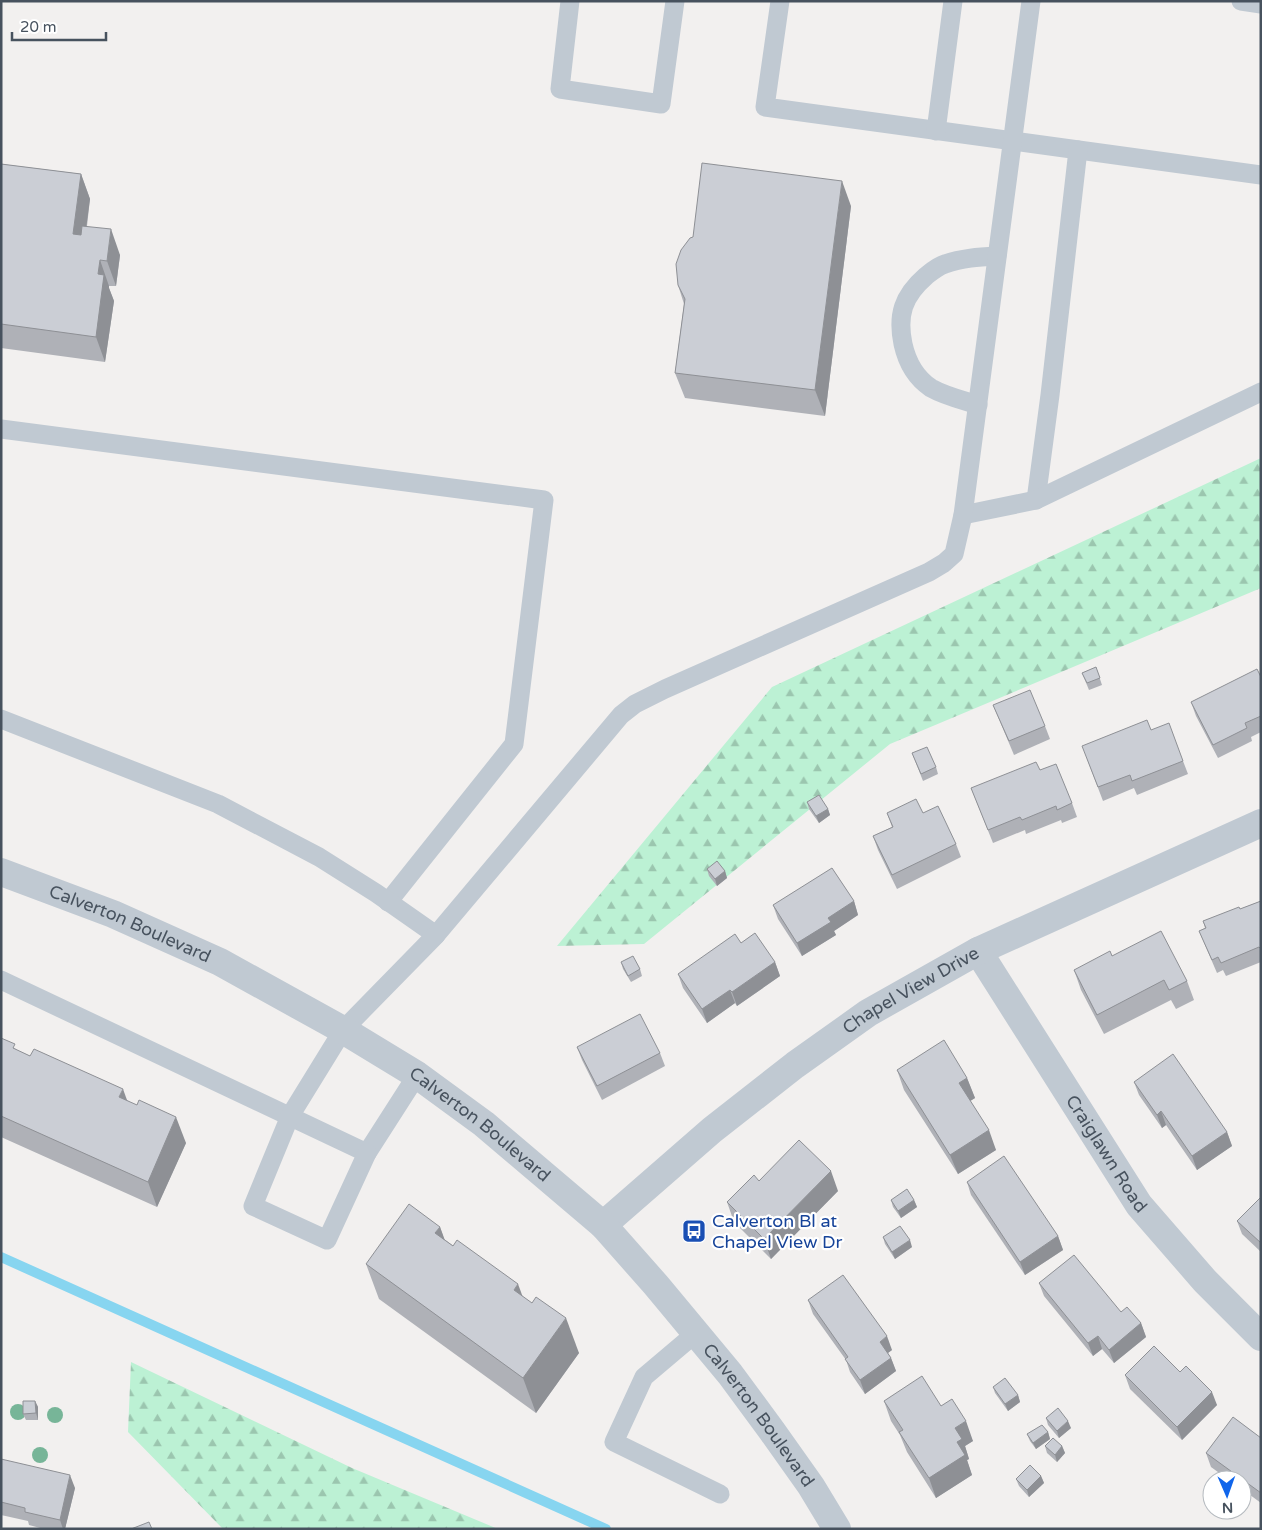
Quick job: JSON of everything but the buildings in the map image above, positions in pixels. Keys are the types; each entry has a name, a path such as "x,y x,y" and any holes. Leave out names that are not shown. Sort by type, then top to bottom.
{"street":[{"name":"Chapel View Drive","path":"602,1225 712,1130 795,1064 868,1013 978,952 1261,822"},
{"name":"Calverton Boulevard","path":"1,872 113,914 220,962 343,1030 417,1075 484,1124 602,1225 696,1333 772,1431 811,1486 837,1529"},
{"name":"Craiglawn Road","path":"978,952 1139,1205 1205,1281 1261,1337"}],"lane":[{"path":"570,1 560,90 661,104 675,1"},
{"path":"780,1 765,107 1261,175"},
{"path":"936,131 953,1"},
{"path":"417,1075 367,1153 327,1240 253,1206 290,1116 343,1030 436,935 621,715 635,704 665,689 936,568 954,554 963,515 1031,1"},
{"path":"1241,1 1261,4"},
{"path":"1036,500 1078,150"},
{"path":"978,405 930,387 915,373 905,354 901,334 901,317 906,300 913,287 943,264 965,258 997,256"},
{"path":"963,515 1036,500 1261,392"},
{"path":"1,429 544,500 514,744 388,902"},
{"path":"1,719 218,804 319,857 376,893 436,935"},
{"path":"1,980 367,1153"},
{"path":"696,1333 644,1377 614,1442 720,1494"}],"green space":[{"path":"1261,458 1261,588 890,744 644,944 557,946 772,687"},
{"path":"131,1362 352,1468 498,1529 223,1529 128,1432"}],"waterway":[{"path":"1,1257 606,1529"}],"place":[{"name":"Calverton Bl at Chapel View Dr","path":"694,1231"}]}
